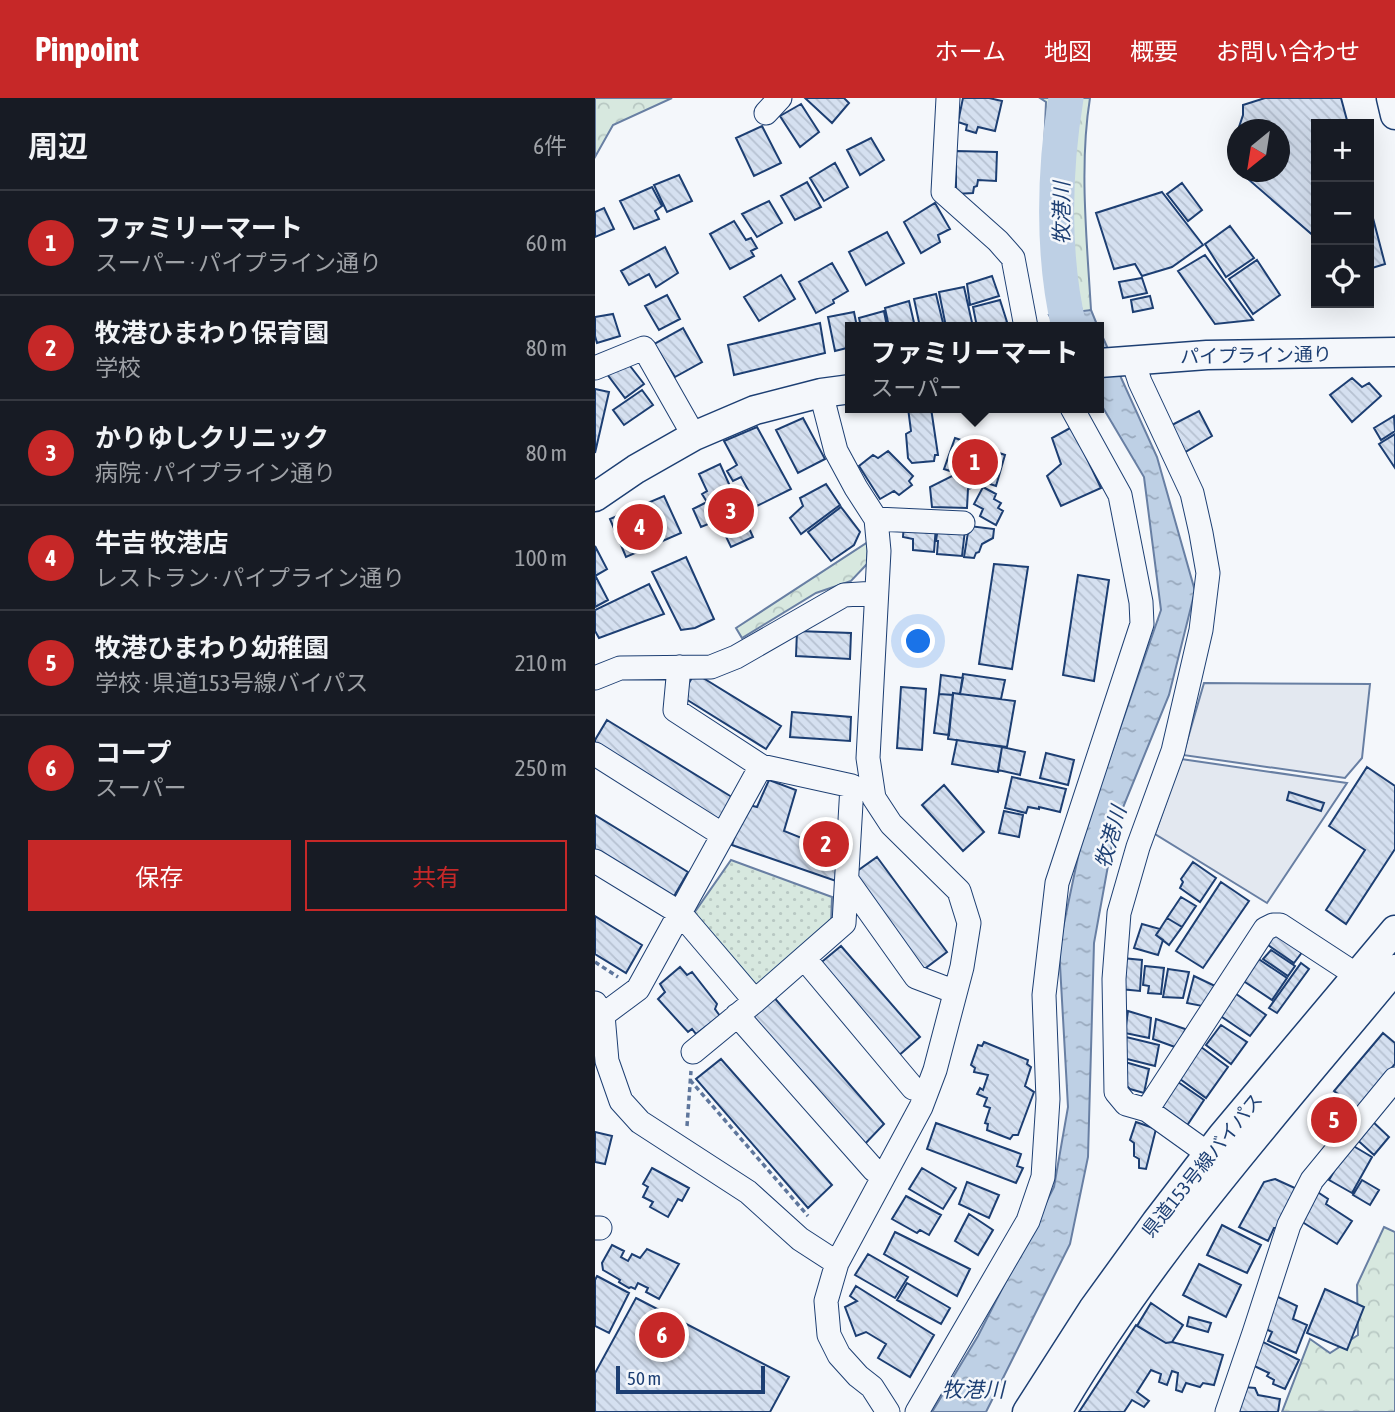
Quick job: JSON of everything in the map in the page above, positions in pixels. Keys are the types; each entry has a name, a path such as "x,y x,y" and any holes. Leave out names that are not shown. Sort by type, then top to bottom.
{"main road":[{"path":"1391,98 1395,115"},
{"name":"パイプライン通り","path":"1117,362 1207,355 1395,352"},
{"path":"595,497 636,468 694,436 755,410 821,393 845,390"},
{"name":"県道153号線バイパス","path":"1057,1412 1168,1245 1219,1161 1395,930"},
{"name":"県道153号線バイパス","path":"1027,1412 1126,1263 1395,969"}],"street":[{"path":"948,98 943,192 1013,258 1025,322"},
{"path":"595,368 644,348 694,436"},
{"path":"1117,362 1140,382 1192,493 1208,573 1201,630 1173,751 1138,848 1119,913 1114,979 1116,1092 1126,1104 1147,1110 1219,1161"},
{"path":"821,393 836,451 876,519 879,551 868,758 874,798 891,824 959,891 969,923 963,967 935,1070 921,1107 837,1263 826,1301 829,1335 839,1355 872,1387 888,1412"},
{"path":"917,1412 1028,1220 1042,1177 1048,1099 1044,995 1056,883 1142,624 1141,602 1120,495 1075,413"},
{"path":"876,519 963,523"},
{"path":"595,678 620,668 711,667 736,657 845,595 876,593"},
{"path":"679,667 675,710 761,766 852,786 844,923 693,1052"},
{"path":"595,754 723,835"},
{"path":"761,766 638,989 599,1009 607,1061 621,1101 640,1122 748,1192 800,1239 837,1263"},
{"path":"595,861 680,913 746,1008 874,1170"},
{"path":"846,880 916,978 945,988"},
{"path":"1147,1110 1265,929 1280,925 1358,976"},
{"path":"804,958 913,1088"},
{"path":"1227,1412 1289,1225 1312,1180 1395,1079"}],"path":[{"path":"595,962 638,989"},
{"path":"685,1151 693,1052"},
{"path":"690,1080 809,1216"}],"green space":[{"path":"595,98 672,98 613,125 595,157"},
{"path":"1040,98 1090,98 1084,177 1091,310 1083,314 1067,261 1068,176 1043,173 1046,102"},
{"path":"868,542 867,564 851,581 816,593 742,638 736,628"},
{"path":"731,860 832,897 831,926 756,992 690,919"},
{"path":"1384,1227 1395,1232 1395,1412 1282,1412 1310,1339 1330,1353 1358,1335 1357,1285"}],"shaded area":[{"path":"1204,683 1370,684 1362,758 1345,778 1183,755"},
{"path":"1181,759 1347,783 1267,903 1155,834"}],"water":[{"path":"1091,310 1096,322 1053,322 1049,315"},
{"name":"牧港川","path":"1104,340 1157,457 1195,591 1169,695 1115,827 1094,943 1088,1157 1070,1244 986,1412 932,1412 978,1336 1054,1187 1068,1107 1059,947 1082,838 1161,610 1144,477 1104,409"}],"building":[{"path":"805,98 844,98 849,103 832,123"},
{"path":"963,98 1002,101 995,131 978,127 976,133 966,130 967,125 958,122"},
{"path":"1265,98 1341,98 1347,119 1311,119 1311,234 1252,182 1290,182 1290,119 1242,119 1243,105"},
{"path":"801,104 819,132 800,147 780,116"},
{"path":"762,126 781,163 754,176 736,138"},
{"path":"871,138 884,160 860,175 847,150"},
{"path":"956,151 997,152 996,181 978,180 973,193 956,194"},
{"path":"835,163 848,187 824,201 810,178"},
{"path":"679,175 692,201 667,212 654,185"},
{"path":"807,182 821,207 795,220 781,196"},
{"path":"1182,183 1202,210 1188,221 1167,194"},
{"path":"652,187 662,206 655,211 659,219 634,229 620,201"},
{"path":"1162,192 1203,245 1172,267 1142,276 1135,264 1114,269 1096,213"},
{"path":"769,201 782,223 757,237 742,214"},
{"path":"935,203 950,229 938,235 940,242 921,253 904,222"},
{"path":"604,208 614,229 595,237 595,212"},
{"path":"734,221 746,240 751,238 757,248 751,251 754,256 730,269 710,234"},
{"path":"1374,222 1385,264 1374,267"},
{"path":"1230,226 1254,258 1226,277 1205,244"},
{"path":"887,232 904,263 866,285 849,252"},
{"path":"665,247 678,273 656,287 649,274 629,285 621,271"},
{"path":"1205,255 1253,320 1215,324 1178,271"},
{"path":"1257,260 1280,295 1253,314 1229,279"},
{"path":"832,263 848,291 816,313 799,282"},
{"path":"781,275 795,299 759,321 744,297"},
{"path":"992,276 999,296 970,305 967,284"},
{"path":"1142,278 1147,293 1123,298 1119,282"},
{"path":"964,287 972,322 945,322 939,292"},
{"path":"936,294 943,322 919,322 914,299"},
{"path":"667,295 680,319 659,330 645,306"},
{"path":"1150,296 1153,308 1133,312 1131,300"},
{"path":"1000,300 1007,322 976,322 973,307"},
{"path":"909,301 914,322 888,322 885,308"},
{"path":"884,311 886,322 860,322 859,318"},
{"path":"854,312 856,322 845,322 845,348 835,351 828,317"},
{"path":"613,314 620,336 597,343 595,317"},
{"path":"820,323 825,353 734,375 728,345"},
{"path":"683,328 702,362 675,377 654,344"},
{"path":"627,362 644,384 625,398 607,374"},
{"path":"1352,378 1362,387 1369,383 1381,396 1352,422 1330,395"},
{"path":"595,389 609,392 595,453"},
{"path":"642,390 653,405 624,425 613,410"},
{"path":"1199,411 1212,436 1182,454 1168,427"},
{"path":"909,413 932,413 938,455 935,455 934,461 912,463 908,458 906,434 911,431"},
{"path":"1394,416 1395,431 1381,440 1374,428"},
{"path":"803,418 825,459 798,473 776,430"},
{"path":"757,427 791,489 757,506 741,477 733,481 727,471 737,465 724,441"},
{"path":"1072,427 1101,488 1061,506 1047,476 1061,464 1052,438"},
{"path":"1395,434 1395,468 1379,444"},
{"path":"955,438 1005,455 996,486 944,469"},
{"path":"888,451 913,476 909,481 912,485 899,495 894,491 880,499 859,466 873,455 878,458"},
{"path":"720,464 753,537 731,547 718,520 701,527 693,509 707,502 702,494 707,491 699,474"},
{"path":"952,476 971,482 967,508 932,507 930,487"},
{"path":"826,484 840,505 801,534 790,518 803,506 800,498"},
{"path":"983,487 996,494 994,499 1001,503 998,508 1003,511 996,525 980,516 983,509 974,504"},
{"path":"664,496 681,533 626,557 610,519"},
{"path":"841,507 860,532 854,545 831,561 808,532"},
{"path":"904,523 936,526 934,552 913,550 913,539 903,537"},
{"path":"969,526 994,529 993,538 982,544 974,558 964,557"},
{"path":"938,527 965,530 962,556 937,554"},
{"path":"595,546 607,569 595,576"},
{"path":"686,557 714,619 695,628 681,630 652,572"},
{"path":"994,564 1028,567 1012,669 979,664"},
{"path":"1078,575 1109,580 1094,681 1063,675"},
{"path":"595,578 608,600 595,607"},
{"path":"649,584 664,614 599,638 595,631 595,610"},
{"path":"797,631 851,633 850,659 796,656"},
{"path":"695,673 781,726 766,749 681,696"},
{"path":"963,674 1005,680 1001,699 960,694"},
{"path":"941,675 963,678 960,694 939,694"},
{"path":"901,687 926,689 922,750 897,748"},
{"path":"953,693 1015,701 1007,747 948,739"},
{"path":"939,694 953,695 949,735 934,733"},
{"path":"792,712 851,717 850,741 790,737"},
{"path":"607,720 735,799 720,824 595,745 595,740"},
{"path":"957,740 1002,747 998,772 952,764"},
{"path":"1002,747 1025,752 1020,775 998,770"},
{"path":"1046,753 1074,760 1068,785 1040,778"},
{"path":"1367,767 1395,786 1395,849 1346,924 1326,910 1365,850 1329,826"},
{"path":"1012,777 1066,789 1060,812 1028,807 1026,813 1005,808"},
{"path":"769,780 796,790 784,831 844,855 836,881 732,845 745,804 757,807"},
{"path":"944,785 984,832 963,851 922,805"},
{"path":"1289,792 1324,803 1321,811 1287,800"},
{"path":"1004,811 1023,815 1019,837 999,833"},
{"path":"595,815 688,872 673,898 595,849"},
{"path":"877,857 947,952 923,970 853,874"},
{"path":"1193,862 1216,878 1200,902 1180,888 1183,882 1181,879"},
{"path":"1221,882 1249,901 1203,968 1176,951"},
{"path":"1181,897 1196,906 1182,927 1167,918"},
{"path":"595,916 642,945 626,973 595,954"},
{"path":"1167,918 1182,927 1169,945 1156,935"},
{"path":"1142,924 1160,929 1156,935 1163,940 1158,955 1134,948"},
{"path":"1277,932 1303,951 1294,963 1265,943"},
{"path":"841,946 920,1037 897,1057 818,965"},
{"path":"1271,950 1295,966 1288,976 1263,959"},
{"path":"1122,958 1142,960 1140,991 1120,989"},
{"path":"1257,958 1287,978 1272,1000 1242,980"},
{"path":"1301,963 1309,969 1277,1013 1269,1008"},
{"path":"1145,966 1164,968 1161,994 1148,993 1149,986 1143,985"},
{"path":"680,967 687,975 692,972 717,1004 715,1009 720,1016 696,1034 692,1029 688,1032 658,999 665,992 660,984"},
{"path":"1168,969 1189,972 1183,998 1163,997"},
{"path":"1194,976 1215,986 1202,1006 1187,1003"},
{"path":"1232,991 1266,1015 1250,1036 1216,1013"},
{"path":"771,994 884,1124 863,1146 749,1014"},
{"path":"1128,1011 1151,1018 1149,1038 1125,1033"},
{"path":"1156,1019 1185,1029 1184,1037 1175,1047 1153,1039"},
{"path":"1221,1025 1247,1042 1231,1064 1206,1045"},
{"path":"1383,1033 1395,1043 1395,1064 1358,1109 1334,1091"},
{"path":"1126,1037 1159,1045 1155,1066 1123,1058"},
{"path":"984,1042 1028,1060 1027,1064 1031,1067 1025,1086 1034,1092 1018,1135 1013,1135 1010,1139 987,1130 988,1124 985,1123 990,1108 984,1106 987,1098 977,1094 980,1088 983,1090 988,1075 974,1072 975,1068 971,1065 978,1045 982,1046"},
{"path":"1201,1047 1228,1067 1206,1098 1180,1079"},
{"path":"721,1059 832,1185 808,1208 696,1079"},
{"path":"1125,1062 1149,1069 1144,1093 1130,1089 1123,1082"},
{"path":"1178,1082 1204,1100 1186,1127 1160,1109"},
{"path":"1370,1119 1389,1137 1374,1155 1353,1136"},
{"path":"1136,1122 1156,1129 1146,1169 1139,1168 1139,1159 1134,1156 1134,1143 1130,1140"},
{"path":"936,1123 1021,1154 1017,1166 1023,1168 1016,1183 927,1149"},
{"path":"595,1132 612,1136 605,1164 595,1162"},
{"path":"1350,1144 1372,1157 1352,1193 1329,1180"},
{"path":"652,1168 689,1188 682,1201 678,1199 668,1217 650,1207 653,1202 643,1197 648,1187 643,1184"},
{"path":"922,1168 956,1188 943,1209 909,1189"},
{"path":"1275,1179 1297,1189 1278,1228 1274,1228 1268,1241 1239,1227 1264,1182"},
{"path":"1362,1180 1379,1190 1370,1205 1353,1195"},
{"path":"967,1182 999,1195 989,1218 959,1204"},
{"path":"1313,1189 1328,1199 1326,1204 1352,1221 1337,1244 1296,1218"},
{"path":"906,1196 941,1215 929,1235 920,1230 917,1233 892,1219"},
{"path":"969,1214 993,1230 978,1255 955,1241"},
{"path":"1222,1225 1261,1245 1247,1273 1207,1255"},
{"path":"895,1232 970,1269 957,1296 884,1254"},
{"path":"612,1245 624,1251 621,1257 628,1261 632,1254 640,1258 647,1249 679,1264 659,1299 646,1292 648,1288 638,1283 635,1289 629,1288 603,1270 602,1263"},
{"path":"868,1254 908,1277 895,1298 855,1275"},
{"path":"1199,1264 1241,1285 1226,1317 1183,1295"},
{"path":"597,1276 629,1293 609,1333 595,1326"},
{"path":"907,1283 950,1308 941,1324 897,1300"},
{"path":"856,1286 934,1335 910,1377 878,1358 886,1344 866,1332 856,1336 845,1307 857,1301 850,1296"},
{"path":"1325,1289 1364,1307 1347,1350 1307,1333"},
{"path":"1276,1296 1297,1306 1293,1319 1307,1325 1296,1353 1268,1341 1272,1332 1262,1327"},
{"path":"636,1298 789,1377 770,1412 595,1412 595,1373"},
{"path":"1151,1303 1183,1325 1172,1342 1166,1343 1137,1326"},
{"path":"1189,1317 1211,1323 1208,1332 1187,1326"},
{"path":"1136,1325 1166,1343 1172,1342 1223,1355 1214,1385 1203,1383 1200,1387 1186,1383 1182,1392 1176,1390 1178,1373 1172,1371 1167,1385 1159,1382 1161,1374 1151,1370 1137,1392 1149,1401 1144,1407 1132,1400 1124,1412 1079,1412"},
{"path":"1257,1339 1299,1360 1285,1389 1273,1384 1274,1380 1267,1376 1269,1373 1248,1363"},
{"path":"1244,1387 1255,1388 1258,1395 1280,1399 1278,1412 1239,1412"}],"waterway":[{"name":"牧港川","path":"1066,98 1057,183 1057,242 1068,322"}],"place":[{"name":"ファミリーマート","path":"975,462"},
{"name":"かりゆしクリニック","path":"731,511"},
{"name":"牛吉 牧港店","path":"640,527"},
{"name":"牧港ひまわり保育園","path":"826,844"},
{"name":"牧港ひまわり幼稚園","path":"1334,1120"},
{"name":"コープ","path":"662,1335"}]}
